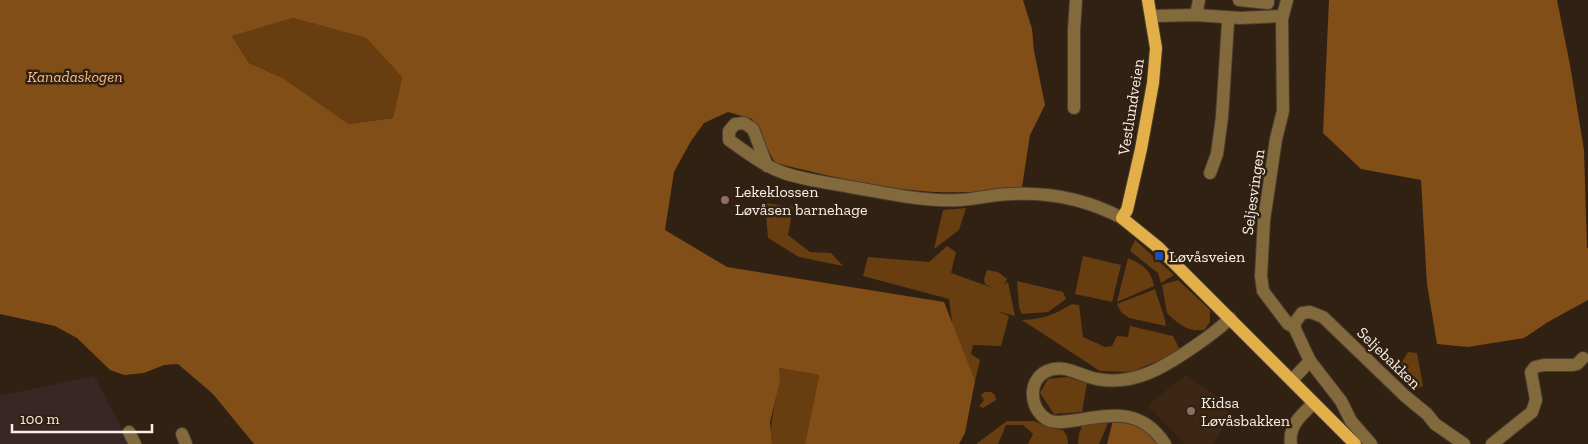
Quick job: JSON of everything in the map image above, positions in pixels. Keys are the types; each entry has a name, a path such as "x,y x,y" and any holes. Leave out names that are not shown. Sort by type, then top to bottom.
{"main road":[{"name":"Vestlundveien","path":"1122,218 1127,210 1135,178 1154,83 1156,48 1148,0"},
{"path":"1122,218 1160,248 1355,444"}],"street":[{"path":"1074,108 1076,0"},
{"path":"1196,15 1199,0"},
{"path":"1239,0 1268,3 1268,0"},
{"name":"Seljesvingen","path":"1287,0 1282,16 1283,111 1276,139 1264,220 1261,276 1263,291 1288,324 1294,327 1310,361"},
{"path":"1152,16 1282,16"},
{"path":"1210,173 1217,154 1222,117 1228,22 1226,17"},
{"path":"767,166 810,180 906,196 959,200 1012,194 1046,194 1066,197 1106,210 1122,218"},
{"name":"Seljebakken","path":"1294,327 1302,313 1310,312 1324,317 1405,396 1427,414 1435,424 1464,444"},
{"path":"1165,444 1151,427 1130,416 1108,415 1057,422 1046,419 1039,412 1032,394 1036,379 1050,369 1063,368 1099,380 1133,379 1148,374 1176,359 1223,326 1230,318"},
{"path":"1492,444 1532,412 1536,400 1531,377 1535,367 1544,365 1573,365 1583,358"},
{"path":"1292,380 1310,361 1341,401 1351,421 1371,444"},
{"path":"1291,444 1291,432 1297,421 1314,402"},
{"path":"129,432 135,444"}],"shaded area":[{"path":"293,18 366,38 402,77 393,118 347,124 283,78 249,63 232,36"},
{"path":"765,203 793,207 788,235 810,252 831,253 843,266 799,257 768,238"},
{"path":"966,208 959,230 934,249 943,210"},
{"path":"1135,240 1174,275 1161,283 1158,273 1130,251"},
{"path":"947,246 956,252 951,273 993,288 985,284 984,279 987,270 998,272 1007,279 1004,285 1008,282 1015,316 997,311 1009,316 1001,346 973,345 971,354 980,360 975,381 955,344 949,299 863,276 868,257 929,262"},
{"path":"1083,256 1121,265 1112,302 1075,294"},
{"path":"1128,258 1145,268 1153,280 1154,286 1117,302"},
{"path":"1178,280 1210,310 1210,322 1204,330 1188,328 1175,321 1167,313 1162,285"},
{"path":"1017,281 1063,292 1066,299 1048,312 1022,314 1019,307"},
{"path":"1155,289 1166,326 1129,318 1121,312 1117,304"},
{"path":"1072,304 1079,305 1083,337 1105,347 1112,346 1117,336 1128,337 1130,326 1173,336 1179,348 1165,358 1131,372 1100,371 1022,320 1048,316"},
{"path":"1408,352 1417,353 1423,386 1417,389 1398,368"},
{"path":"779,368 819,375 805,444 772,444 771,434"},
{"name":"Kidsa Løvåsbakken","path":"1186,375 1229,405 1217,439 1212,444 1185,444 1148,405"},
{"path":"94,376 130,444 0,444 0,396"},
{"path":"1067,377 1087,383 1082,412 1054,414 1040,393 1048,379"},
{"path":"985,392 991,392 995,395 996,400 983,408 979,406 984,400 981,395"},
{"path":"1007,421 1034,421 1050,428 1063,430 1067,436 1068,444 1028,444 1033,434 1023,425 1006,425 998,444 976,444"},
{"path":"1109,421 1099,444 1078,444 1083,424"}],"green space":[{"name":"Kanadaskogen","path":"0,0 1023,0 1032,29 1034,51 1045,105 1030,135 1022,187 975,192 920,191 871,184 775,163 752,119 728,112 704,123 691,141 674,172 665,230 727,267 944,302 975,381 965,433 959,444 805,444 819,375 779,368 780,381 770,422 772,444 254,444 213,394 178,364 164,365 144,373 124,375 110,370 77,338 55,326 0,314","holes":["293,18 366,38 402,77 393,118 348,124 283,78 249,63 232,36"]},
{"path":"1329,0 1557,0 1584,150 1588,300 1548,322 1524,338 1468,347 1437,344 1427,284 1421,180 1361,169 1323,133"},
{"path":"1113,420 1151,427 1159,444 1107,444"}],"place":[{"name":"Lekeklossen Løvåsen barnehage","path":"725,200"},
{"name":"Løvåsveien","path":"1159,256"},
{"name":"Kidsa Løvåsbakken","path":"1191,411"}]}
